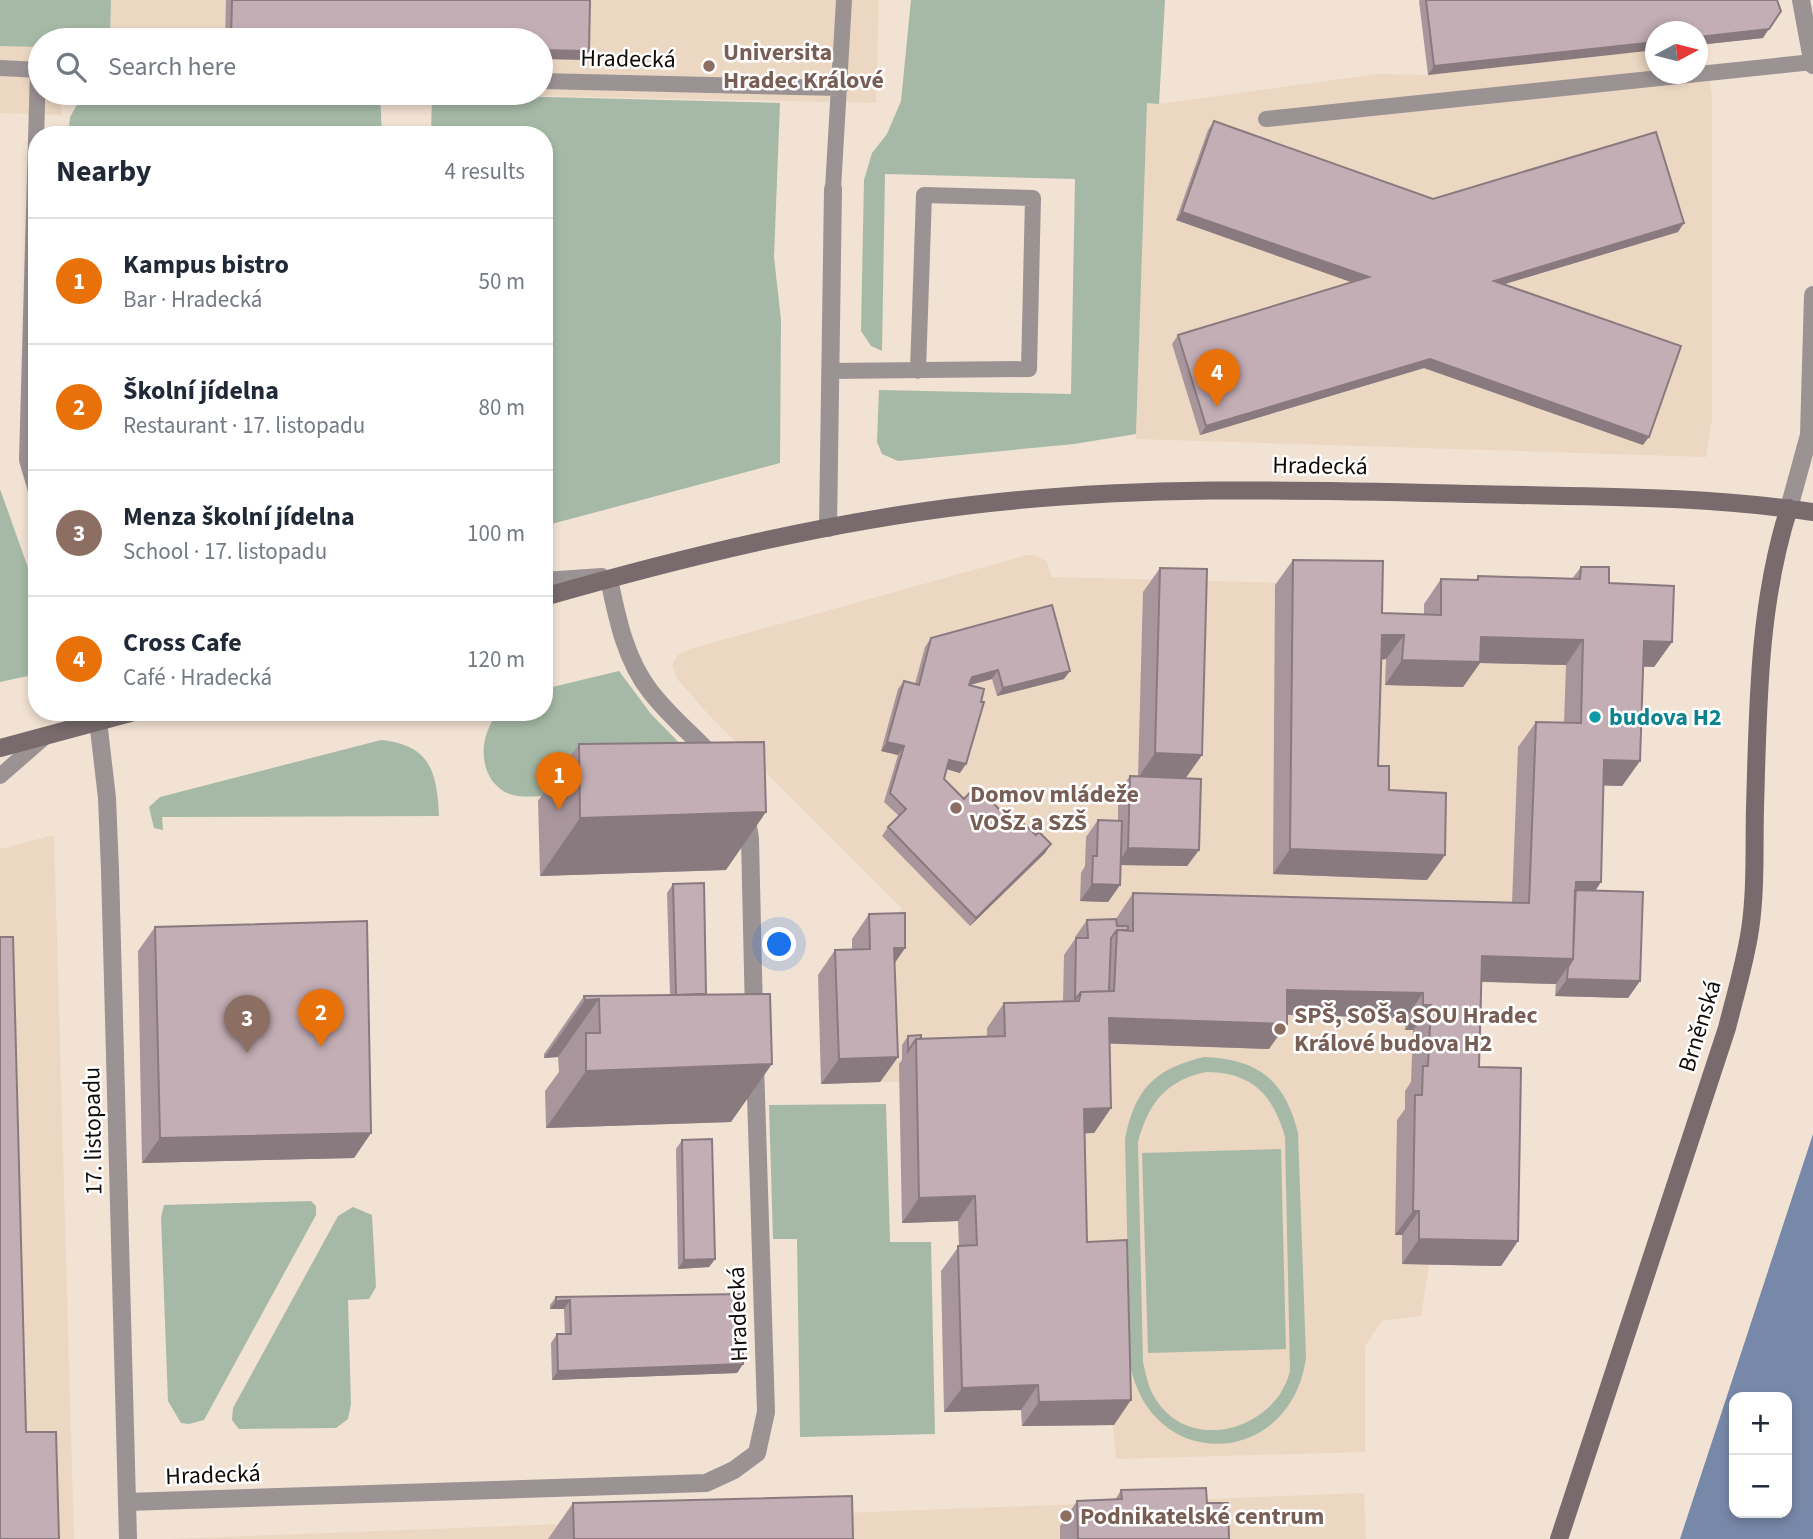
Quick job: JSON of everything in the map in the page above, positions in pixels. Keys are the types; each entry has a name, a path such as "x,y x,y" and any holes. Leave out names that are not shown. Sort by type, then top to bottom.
{"street":[{"path":"1801,0 1813,64"},
{"path":"828,528 833,189"},
{"path":"1788,508 1809,435 1813,295"},
{"name":"Hradecká","path":"553,594 617,576 828,528 974,505 1233,488 1702,499 1813,512"},
{"name":"Brněnská","path":"1559,1539 1723,1042 1740,979 1750,930 1754,888 1758,682 1771,579 1788,508"},
{"path":"617,576 617,618 639,675 667,711 729,774"},
{"path":"0,748 47,736 87,721"},
{"name":"17. listopadu","path":"98,721 107,798 110,870 128,1539"},
{"name":"Hradecká","path":"127,1502 706,1483 734,1470 757,1452 766,1412 750,839 747,816 739,791"}],"lane":[{"path":"833,189 844,0"},
{"path":"1266,119 1813,64"},
{"path":"0,68 28,69"},
{"name":"Hradecká","path":"553,81 840,88"},
{"path":"37,126 38,105"},
{"path":"830,371 918,371 1029,369 1033,198 924,195 918,371"},
{"path":"28,427 28,463"},
{"path":"553,580 617,576"},
{"path":"0,776 47,736"}],"shaded area":[{"path":"0,0 28,28 28,105 61,105 61,115 0,113"},
{"name":"Universita Hradec Králové","path":"111,0 879,0 876,103 553,96 553,28 110,28"},
{"path":"1645,51 1645,84 1708,84 1708,72 1712,99 1712,419 1706,457 1136,439 1147,102 1159,104 1377,74 1428,75"},
{"name":"SPŠ, SOŠ a SOU Hradec Králové budova H2","path":"1034,555 1046,561 1052,577 1365,585 1364,638 1423,640 1424,604 1656,611 1654,667 1627,666 1622,786 1586,785 1584,907 1631,909 1628,998 1555,996 1555,984 1465,981 1462,1092 1504,1093 1501,1266 1429,1265 1421,1316 1382,1321 1365,1346 1365,1452 1116,1459 1113,1425 1022,1426 1021,1410 944,1412 941,1271 960,1270 958,1221 902,1223 899,1082 880,1082 887,938 901,908 708,714 678,680 672,665 678,655 690,649"},
{"path":"54,835 74,1539 0,1539 0,849"},
{"name":"Podnikatelské centrum","path":"1364,1493 1366,1539 171,1539"}],"green space":[{"path":"0,0 111,0 110,28 28,28 28,47 0,46"},
{"path":"911,0 1165,0 1159,104 1147,103 1136,434 1074,444 898,461 882,454 877,442 879,390 1071,394 1075,179 885,174 882,351 871,346 861,331 864,180 872,153 887,134 901,101"},
{"path":"553,97 780,103 774,257 781,320 780,463 553,524 553,126 431,126 432,105 553,105"},
{"path":"77,105 381,105 382,126 69,126 70,117"},
{"path":"0,489 28,568 28,676 0,682"},
{"path":"619,671 651,714 697,761 572,792 546,796 507,793 494,783 486,768 484,746 487,733 493,721 553,721 553,687"},
{"path":"381,740 410,748 428,763 436,786 439,816 162,817 163,830 154,828 149,807 160,797"},
{"path":"1204,1057 1240,1062 1254,1068 1277,1086 1298,1133 1306,1357 1295,1394 1276,1421 1250,1437 1221,1444 1191,1440 1164,1425 1143,1400 1130,1364 1125,1139 1141,1094 1160,1075","holes":["1206,1072 1236,1076 1258,1088 1274,1109 1285,1137 1290,1371 1282,1391 1268,1408 1250,1420 1230,1428 1209,1430 1188,1426 1170,1416 1155,1398 1146,1376 1143,1362 1138,1142 1153,1105 1170,1088 1192,1076"]},
{"path":"886,1104 890,1242 931,1242 935,1434 800,1437 797,1239 773,1239 769,1105"},
{"path":"1281,1149 1286,1349 1148,1353 1142,1153"},
{"path":"311,1201 316,1206 316,1215 204,1420 181,1423 168,1401 161,1217 164,1205"},
{"path":"353,1207 372,1215 376,1287 369,1299 348,1300 351,1404 348,1419 336,1428 239,1429 232,1420 233,1408 338,1216"}],"water":[{"path":"1813,1134 1813,1539 1680,1539"}],"building":[{"path":"232,0 590,0 589,51 553,50 553,28 231,28"},
{"path":"1426,0 1777,0 1781,11 1769,29 1708,36 1708,21 1645,21 1645,43 1434,66"},
{"path":"1214,121 1433,199 1656,132 1684,223 1494,281 1681,346 1649,437 1430,359 1206,426 1178,335 1369,277 1182,212"},
{"path":"1293,560 1383,561 1382,613 1441,615 1441,579 1478,580 1478,576 1580,579 1581,567 1609,567 1609,583 1674,586 1672,642 1644,641 1640,761 1604,760 1601,882 1576,882 1573,959 1482,956 1479,1067 1521,1068 1518,1241 1419,1239 1419,1211 1413,1211 1415,1095 1422,1095 1423,1066 1428,1066 1431,1005 1423,1005 1423,993 1287,990 1287,1024 1109,1018 1111,1108 1084,1109 1087,1242 1127,1240 1131,1400 1039,1402 1038,1385 962,1388 958,1246 977,1245 975,1196 919,1198 916,1039 1005,1036 1004,1003 1079,1001 1081,992 1114,991 1117,930 1133,931 1133,893 1529,903 1536,722 1581,723 1583,640 1481,637 1480,662 1402,660 1404,635 1382,635 1378,766 1389,766 1389,790 1446,793 1445,855 1290,849"},
{"path":"1160,568 1207,569 1202,755 1155,753"},
{"path":"1052,605 1070,671 1003,688 998,670 972,677 969,685 984,689 981,702 984,702 966,764 949,760 944,779 964,799 976,786 1009,819 1013,814 1036,835 1039,832 1051,844 976,918 888,827 906,809 890,793 904,746 887,742 904,681 919,685 931,638"},
{"path":"764,742 766,812 580,818 579,744"},
{"path":"1130,776 1201,779 1199,850 1128,848"},
{"path":"1098,820 1122,821 1120,885 1092,884 1093,856 1097,856"},
{"path":"704,883 706,994 676,995 673,884"},
{"path":"1575,890 1643,892 1640,981 1567,979 1568,967 1573,959"},
{"path":"905,913 905,948 894,948 898,1057 839,1059 835,950 870,949 869,914"},
{"path":"1116,919 1117,926 1128,926 1128,930 1117,930 1111,938 1109,991 1081,992 1075,1000 1076,938 1088,938 1087,920"},
{"path":"367,921 371,1133 160,1138 155,927"},
{"path":"0,937 13,937 26,1432 56,1432 59,1539 0,1539"},
{"path":"770,994 772,1064 586,1071 586,1033 600,1033 599,999 585,1000 584,996"},
{"path":"921,1035 921,1039 916,1039 908,1051 908,1036"},
{"path":"712,1139 715,1259 684,1260 682,1140"},
{"path":"742,1294 743,1364 558,1371 557,1334 571,1334 570,1300 556,1301 556,1297"},
{"path":"1206,1488 1207,1503 1228,1503 1229,1539 1078,1539 1077,1501 1122,1499 1121,1490"},
{"path":"852,1496 853,1539 574,1539 573,1503"}],"place":[{"name":"Universita Hradec Králové","path":"709,66"},
{"name":"Cross Cafe","path":"1217,407"},
{"name":"budova H2","path":"1595,717"},
{"name":"Domov mládeže VOŠZ a SZŠ","path":"956,808"},
{"name":"Kampus bistro","path":"559,810"},
{"name":"SPŠ, SOŠ a SOU Hradec Králové budova H2","path":"1280,1029"},
{"name":"Školní jídelna","path":"321,1047"},
{"name":"Menza školní jídelna","path":"247,1053"},
{"name":"Podnikatelské centrum","path":"1066,1516"}]}
